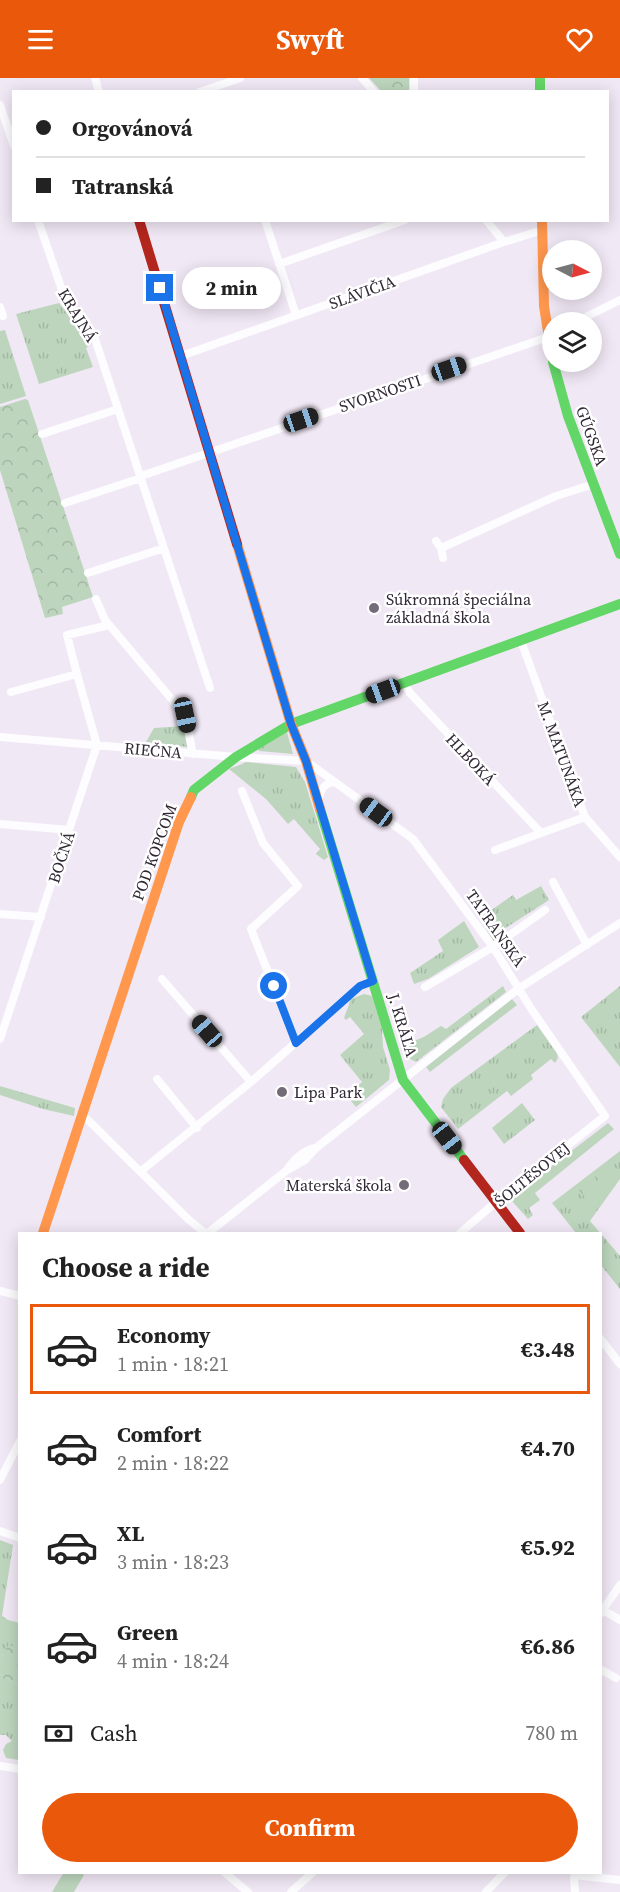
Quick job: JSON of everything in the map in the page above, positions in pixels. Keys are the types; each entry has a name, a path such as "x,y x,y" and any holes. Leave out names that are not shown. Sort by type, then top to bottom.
{"street":[{"path":"219,88 240,78"},
{"path":"362,78 372,90"},
{"path":"0,105 12,140"},
{"name":"KRAJNÁ","path":"39,222 63,293 69,305 94,336 210,688"},
{"path":"140,222 291,724 306,761"},
{"path":"266,222 297,315"},
{"path":"279,264 399,222"},
{"path":"488,222 504,242"},
{"path":"543,225 543,283 546,312"},
{"name":"SLÁVIČIA","path":"181,356 504,242 543,225"},
{"path":"596,312 620,300"},
{"name":"SVORNOSTI","path":"141,477 542,338"},
{"name":"GÚGSKA","path":"556,372 568,416 620,554"},
{"path":"42,434 118,409"},
{"path":"64,503 141,477"},
{"path":"441,548 548,499 594,484"},
{"path":"436,541 441,548 443,558"},
{"path":"88,573 164,548"},
{"path":"96,599 105,620 185,715 193,754"},
{"name":"POD KOPCOM","path":"43,1232 179,822 194,790 236,757 291,724 620,604"},
{"path":"97,745 67,635 109,625"},
{"name":"M. MATUNÁKA","path":"521,641 585,817 620,857"},
{"path":"11,692 77,674"},
{"name":"HLBOKÁ","path":"404,683 410,693 541,833"},
{"name":"RIEČNA","path":"0,737 193,754 306,761"},
{"name":"BOČNÁ","path":"0,1039 97,745"},
{"name":"TATRANSKÁ","path":"306,761 413,839 493,947 518,988 605,1116"},
{"name":"J. KRÁĽA","path":"306,761 403,1080 519,1232"},
{"path":"318,801 322,788 328,783 335,782"},
{"path":"242,791 263,843 298,886 251,929 296,1043"},
{"path":"495,850 585,817"},
{"path":"0,824 69,830"},
{"path":"553,882 587,945"},
{"path":"425,987 493,947 545,910"},
{"path":"0,914 40,916"},
{"path":"208,1232 286,1171 305,1160 316,1148 518,988 620,923"},
{"path":"162,979 251,1083"},
{"path":"141,1171 251,1083 360,986 373,981"},
{"path":"0,1003 11,1004"},
{"path":"157,1079 197,1128"},
{"path":"82,1114 206,1232"},
{"name":"ŠOLTÉSOVEJ","path":"461,1232 605,1116"},
{"path":"0,1291 18,1296"},
{"path":"602,1341 620,1364"},
{"path":"0,1480 18,1445"},
{"path":"0,1532 18,1537"},
{"path":"620,1585 602,1612 620,1620"},
{"path":"602,1671 616,1678"},
{"path":"0,1766 18,1769"},
{"path":"226,1874 248,1892"},
{"path":"291,1892 311,1874"},
{"path":"486,1892 503,1874"},
{"path":"575,1874 575,1892"},
{"path":"581,1874 620,1880"}],"green space":[{"path":"369,78 409,78 409,90 380,90"},
{"path":"59,303 92,344 86,348 93,367 39,384 16,314"},
{"path":"5,330 26,396 0,404 0,331"},
{"path":"28,400 93,597 62,607 63,614 45,618 0,470 0,407"},
{"path":"184,726 187,747 146,742 154,728"},
{"path":"287,732 293,754 259,751 258,749"},
{"path":"247,762 296,767 305,782 328,857 324,860 316,854 320,849 294,819 288,824 266,799 229,769"},
{"path":"541,886 549,900 504,929 507,934 493,941 480,918 513,895 516,900"},
{"path":"464,921 479,947 428,979 414,984 410,973 443,951 438,940"},
{"path":"503,986 506,992 416,1062 404,1056 392,1016 395,1015 408,1039 418,1040 441,1026 446,1029"},
{"path":"620,986 620,1067 581,1017"},
{"path":"364,994 372,996 382,1028 383,1047 390,1070 389,1080 356,1107 347,1096 362,1082 340,1055 364,1034 350,1017 346,1020 344,1018 351,999"},
{"path":"512,999 517,1005 430,1072 426,1067"},
{"path":"537,1025 557,1053 558,1058 555,1063 551,1059 531,1075 533,1079 511,1096 507,1091 458,1129 441,1107 443,1099 451,1088"},
{"path":"0,1086 75,1108 74,1116 0,1095"},
{"path":"522,1103 535,1120 504,1144 492,1128"},
{"path":"608,1123 614,1129 535,1193 540,1200 529,1208 533,1215 528,1219 512,1201 514,1195"},
{"path":"620,1151 620,1179 590,1221 599,1232 575,1232 552,1203"},
{"path":"601,1172 610,1184 589,1202 579,1190"},
{"path":"602,1235 620,1256 620,1289 602,1266"},
{"path":"0,1540 13,1545 2,1616 18,1622 18,1651 9,1645 0,1658"},
{"path":"9,1644 18,1651 17,1685 0,1674 0,1658"},
{"path":"0,1674 18,1684 18,1760 6,1758 3,1750 6,1744 12,1741 6,1735 0,1735"},
{"path":"63,1874 84,1875 74,1892 52,1892"}],"traffic: fast":[{"path":"540,78 540,90"},
{"path":"556,372 568,416 620,554"},
{"path":"191,797 194,790 236,757 291,724 620,604"},
{"path":"320,809 403,1080 464,1160"}],"traffic: slow":[{"path":"542,222 545,312"},
{"path":"237,544 291,724 306,761 320,809"},
{"path":"43,1232 179,822 191,797"}],"traffic: jam":[{"path":"140,222 237,544"},
{"path":"464,1160 519,1232"}],"place":[{"name":"Súkromná špeciálna základná škola","path":"374,608"},
{"name":"Lipa Park","path":"282,1092"},
{"name":"Materská škola","path":"404,1185"}],"route":[{"path":"160,288 291,724 306,761 373,981 360,986 296,1043 274,986"}]}
